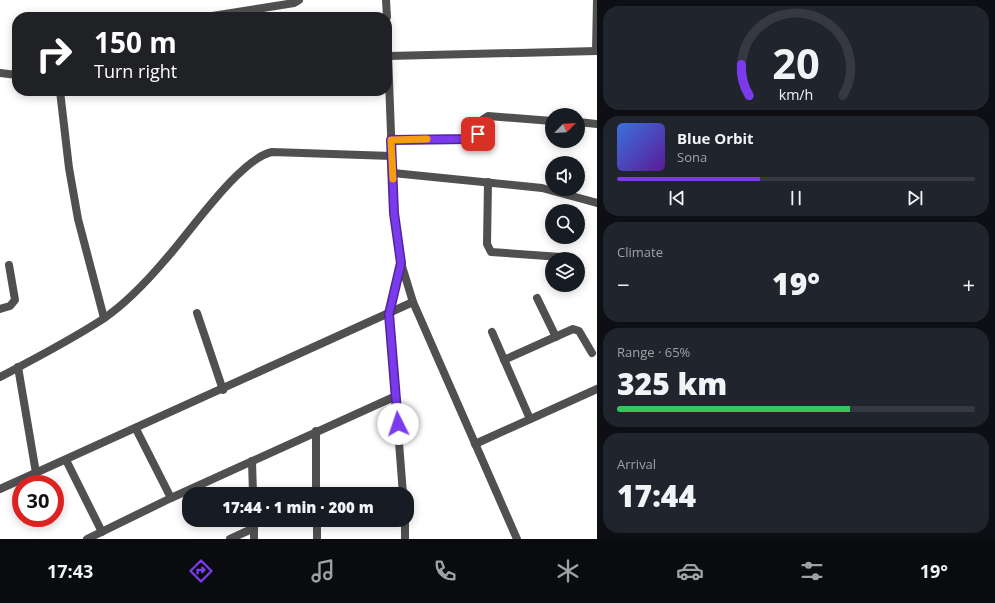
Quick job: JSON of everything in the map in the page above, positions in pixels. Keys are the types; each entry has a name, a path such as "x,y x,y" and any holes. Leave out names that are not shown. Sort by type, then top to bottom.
{"street":[{"path":"237,12 294,3 299,0"},
{"path":"386,0 387,12"},
{"path":"392,56 596,51 597,0"},
{"path":"0,73 12,74"},
{"path":"61,96 69,168 78,219 87,260 104,318"},
{"path":"389,96 394,213 401,263 413,302 517,539"},
{"path":"391,140 470,139 478,134 482,120 488,116 545,120"},
{"path":"585,123 597,124"},
{"path":"0,377 104,318 146,280 166,259 195,222 243,170 259,156 272,152 392,156"},
{"path":"392,173 542,188 597,203"},
{"path":"488,182 487,244 492,252 545,256"},
{"path":"401,263 389,314 402,487"},
{"path":"0,309 10,306 15,300 9,265"},
{"path":"537,298 556,337"},
{"path":"0,489 223,390 413,302"},
{"path":"197,313 223,390"},
{"path":"504,360 573,329 579,331 592,353"},
{"path":"492,332 530,419"},
{"path":"18,368 36,474"},
{"path":"475,444 597,389"},
{"path":"87,539 171,498 396,396"},
{"path":"136,429 171,498"},
{"path":"316,431 316,487"},
{"path":"66,460 102,532"},
{"path":"252,461 253,487"},
{"path":"230,539 249,527"},
{"path":"254,527 254,539"},
{"path":"317,527 317,539"},
{"path":"405,527 405,539"}],"slow traffic":[{"path":"393,179 391,140 427,139"}],"route":[{"path":"398,424 389,314 401,263 394,213 391,140 470,139 478,134"}]}
